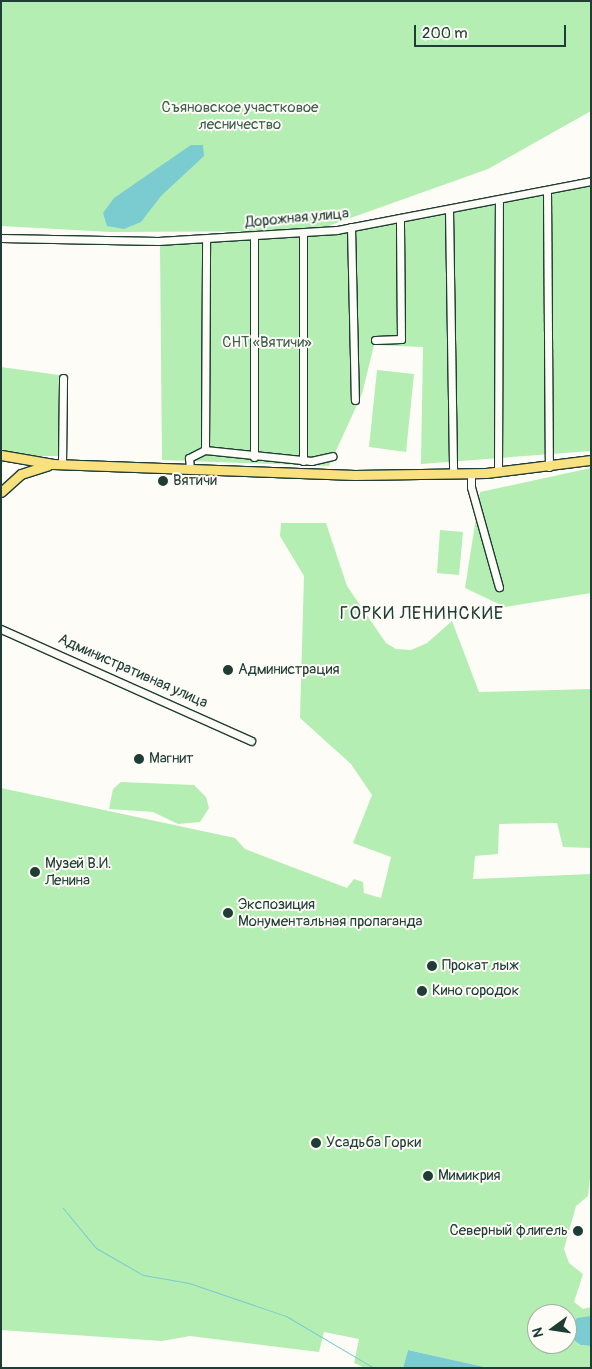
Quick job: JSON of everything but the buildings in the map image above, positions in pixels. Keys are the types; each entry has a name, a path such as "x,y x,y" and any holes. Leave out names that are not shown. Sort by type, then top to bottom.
{"main road":[{"path":"1,455 57,464 190,469 453,474 498,472 591,460"},
{"path":"1,492 21,474 57,464"}],"street":[{"name":"Дорожная улица","path":"1,238 206,239 303,233 352,227 499,202 591,182"},
{"path":"547,191 549,466"},
{"path":"498,472 499,202"},
{"path":"450,210 453,474"},
{"path":"375,340 401,339 400,218"},
{"path":"352,227 355,400"},
{"path":"303,233 303,461"},
{"path":"254,236 254,456"},
{"path":"205,450 206,239"},
{"path":"57,464 63,378"},
{"path":"190,469 189,458 205,450 303,461 332,456"},
{"path":"471,474 499,587"},
{"name":"Административная улица","path":"2,630 98,668 251,741"}],"green space":[{"name":"Съяновское участковое лесничество","path":"1,1 591,1 591,111 488,169 314,231 111,232 1,226"},
{"name":"СНТ «Вятичи»","path":"591,185 591,451 421,464 423,347 374,345 362,394 329,466 162,460 160,245 323,236"},
{"path":"1,367 66,376 63,456 20,456 1,449"},
{"path":"377,370 414,374 406,452 369,447"},
{"path":"591,468 591,593 505,607 465,588 480,492"},
{"path":"281,523 326,523 347,586 386,643 396,649 411,650 427,643 452,621 479,692 591,689 591,848 563,847 557,823 499,824 498,854 475,856 473,879 591,874 591,1168 588,1196 576,1206 564,1249 569,1263 583,1274 574,1302 577,1304 527,1304 527,1354 577,1354 577,1342 579,1345 591,1346 591,1368 489,1368 408,1350 403,1368 365,1368 354,1363 359,1339 324,1332 319,1352 190,1336 162,1341 1,1330 1,788 235,838 245,849 347,888 354,879 363,882 364,893 381,898 391,857 353,843 372,795 351,764 300,718 304,576 280,536"},
{"path":"440,530 463,532 459,575 437,573"},
{"path":"121,782 194,785 206,797 209,808 200,822 178,824 153,812 109,809 113,789"},
{"path":"577,1304 583,1309 591,1307 591,1316 577,1327"}],"water":[{"path":"191,145 203,145 204,156 161,196 141,222 124,229 107,226 103,213 114,198"},
{"path":"591,1316 591,1346 580,1345 577,1342 577,1318"},
{"path":"408,1350 489,1368 403,1368"}],"waterway":[{"path":"63,1208 96,1248 143,1275 189,1283 286,1316 374,1368"}],"place":[{"name":"Вятичи","path":"163,481"},
{"name":"Администрация","path":"228,670"},
{"name":"Магнит","path":"139,759"},
{"name":"Музей В.И. Ленина","path":"35,872"},
{"name":"Экспозиция Монументальная пропаганда","path":"228,913"},
{"name":"Прокат лыж","path":"432,966"},
{"name":"Кино городок","path":"422,991"},
{"name":"Усадьба Горки","path":"316,1143"},
{"name":"Мимикрия","path":"428,1176"},
{"name":"Северный флигель","path":"578,1231"}],"district":[{"name":"ГОРКИ ЛЕНИНСКИЕ","path":"422,614"}]}
